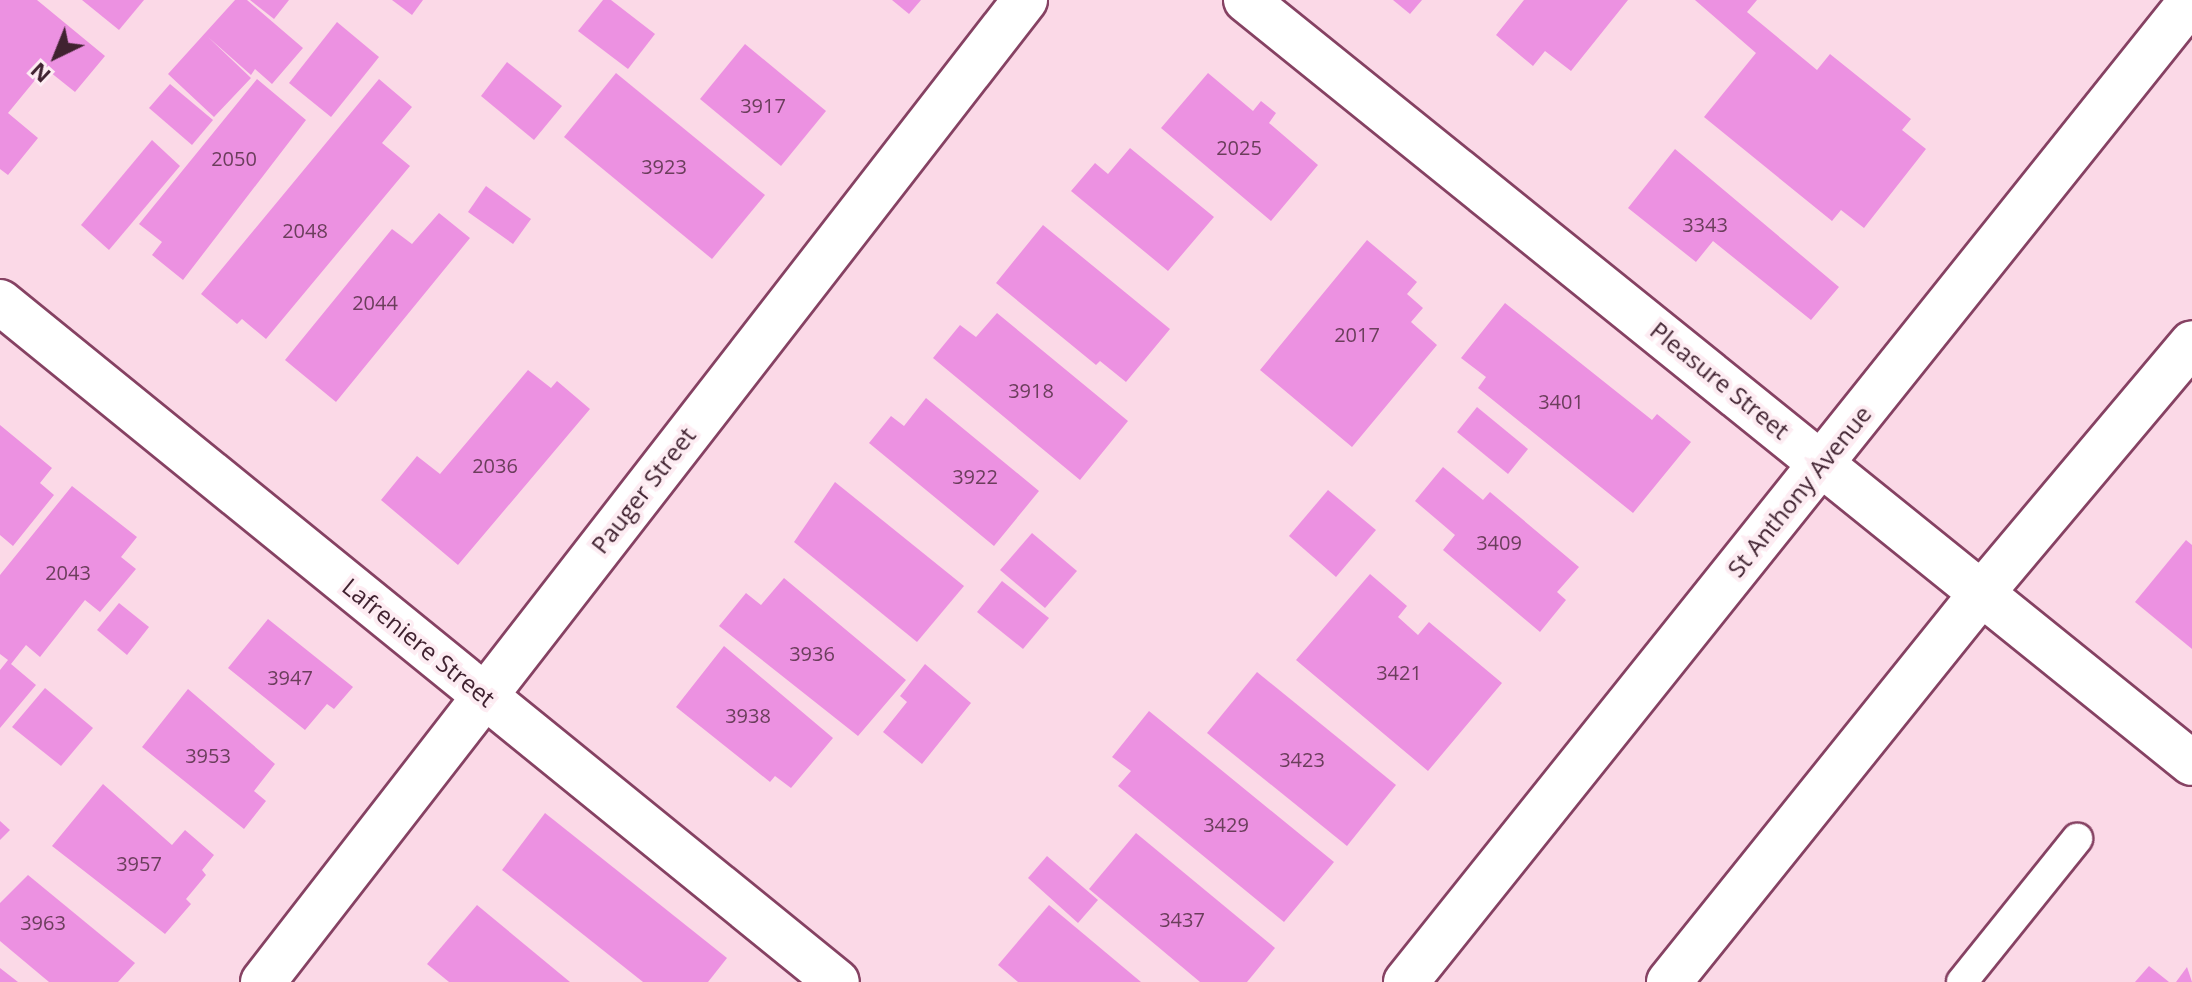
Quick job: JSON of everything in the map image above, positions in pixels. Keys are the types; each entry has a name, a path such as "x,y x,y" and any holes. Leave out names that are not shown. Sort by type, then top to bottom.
{"street":[{"name":"Pauger Street","path":"263,982 483,694 1025,0"},
{"name":"Pleasure Street","path":"1246,0 2192,763"},
{"name":"St Anthony Avenue","path":"1406,982 2192,0"},
{"name":"Lafreniere Street","path":"0,302 837,982"},
{"path":"1669,982 1980,595 2192,343"}],"lane":[{"path":"1962,982 2077,839"}],"building":[{"path":"0,0 37,0 105,56 75,92 45,68 8,113 38,138 8,175 0,169"},
{"path":"82,0 144,0 119,30"},
{"path":"235,0 247,0 303,48 272,84 255,69 251,75 208,37 251,78 214,117 168,74"},
{"path":"250,0 289,0 274,19"},
{"path":"392,0 423,0 412,15"},
{"path":"603,0 611,0 655,34 628,69 578,31"},
{"path":"892,0 921,0 909,14"},
{"path":"1393,0 1422,0 1410,14"},
{"path":"1524,0 1628,0 1571,71 1545,51 1533,66 1496,35"},
{"path":"1695,0 1757,0 1747,12 1817,70 1830,54 1911,119 1902,130 1926,149 1864,228 1841,210 1832,221 1704,117 1756,53"},
{"path":"337,22 379,57 331,117 289,83"},
{"path":"745,44 826,111 781,166 700,99"},
{"path":"507,62 562,106 534,140 481,96"},
{"path":"616,73 765,195 712,259 564,137"},
{"path":"1208,73 1253,111 1261,101 1276,113 1269,123 1318,165 1271,221 1161,128"},
{"path":"257,79 306,120 183,280 152,255 162,242 139,224"},
{"path":"379,79 412,107 382,143 410,166 266,339 242,319 237,324 201,294"},
{"path":"170,84 213,120 192,145 149,108"},
{"path":"152,140 180,166 109,250 81,225"},
{"path":"1130,148 1214,217 1168,271 1071,191 1095,163 1108,174"},
{"path":"1675,149 1839,287 1811,320 1713,241 1696,262 1628,208"},
{"path":"486,186 531,219 513,244 468,212"},
{"path":"439,213 470,238 336,402 285,360 392,229 412,244"},
{"path":"1043,225 1170,329 1126,382 1100,361 1096,365 996,283"},
{"path":"1367,240 1417,282 1407,294 1423,308 1411,322 1437,345 1352,447 1260,370"},
{"path":"1505,303 1652,420 1657,414 1691,442 1633,513 1478,388 1486,377 1461,358"},
{"path":"997,313 1128,421 1080,480 933,358 960,325 976,337"},
{"path":"528,370 551,388 557,381 590,409 458,565 381,500 417,456 440,474"},
{"path":"926,398 1039,491 994,546 869,443 891,416 904,426"},
{"path":"1477,407 1528,449 1508,474 1457,432"},
{"path":"0,425 52,468 40,483 54,495 13,546 0,535"},
{"path":"1443,467 1483,500 1490,492 1579,567 1557,592 1566,600 1540,632 1443,550 1455,535 1415,501"},
{"path":"835,482 964,586 917,642 794,542"},
{"path":"72,486 137,537 121,557 136,569 100,612 85,600 40,657 26,645 11,664 36,685 0,728 0,670 8,660 0,654 0,575"},
{"path":"1328,490 1376,530 1336,577 1289,536"},
{"path":"1032,533 1077,571 1045,608 1000,570"},
{"path":"2186,540 2192,545 2192,649 2135,602"},
{"path":"1370,574 1407,606 1398,617 1418,635 1429,622 1502,683 1428,771 1296,660"},
{"path":"784,578 906,680 858,736 719,626 746,593 761,605"},
{"path":"1002,581 1049,618 1023,649 977,612"},
{"path":"119,603 149,627 127,655 97,630"},
{"path":"268,619 353,687 334,709 327,704 305,730 228,668"},
{"path":"724,646 833,738 791,788 775,776 770,782 676,707"},
{"path":"925,664 971,703 922,764 883,732 907,702 900,696"},
{"path":"1257,672 1396,785 1347,846 1207,733"},
{"path":"45,688 93,728 61,766 12,727"},
{"path":"188,689 275,764 254,791 266,801 244,829 142,747"},
{"path":"1149,711 1334,862 1284,922 1118,786 1131,771 1112,757"},
{"path":"103,784 172,845 185,830 214,855 202,870 206,875 186,899 191,904 165,934 52,846"},
{"path":"545,813 727,958 708,982 643,982 502,870"},
{"path":"0,821 10,830 0,840"},
{"path":"1136,833 1275,948 1247,982 1200,982 1089,889"},
{"path":"1047,856 1098,900 1078,923 1028,878"},
{"path":"28,875 135,963 118,982 49,982 0,941 0,903"},
{"path":"477,905 570,982 449,982 427,964"},
{"path":"1049,905 1141,982 1018,982 998,965"},
{"path":"2149,966 2169,982 2135,982"},
{"path":"2187,967 2192,982 2176,982"},
{"path":"0,968 18,982 0,982"}]}
